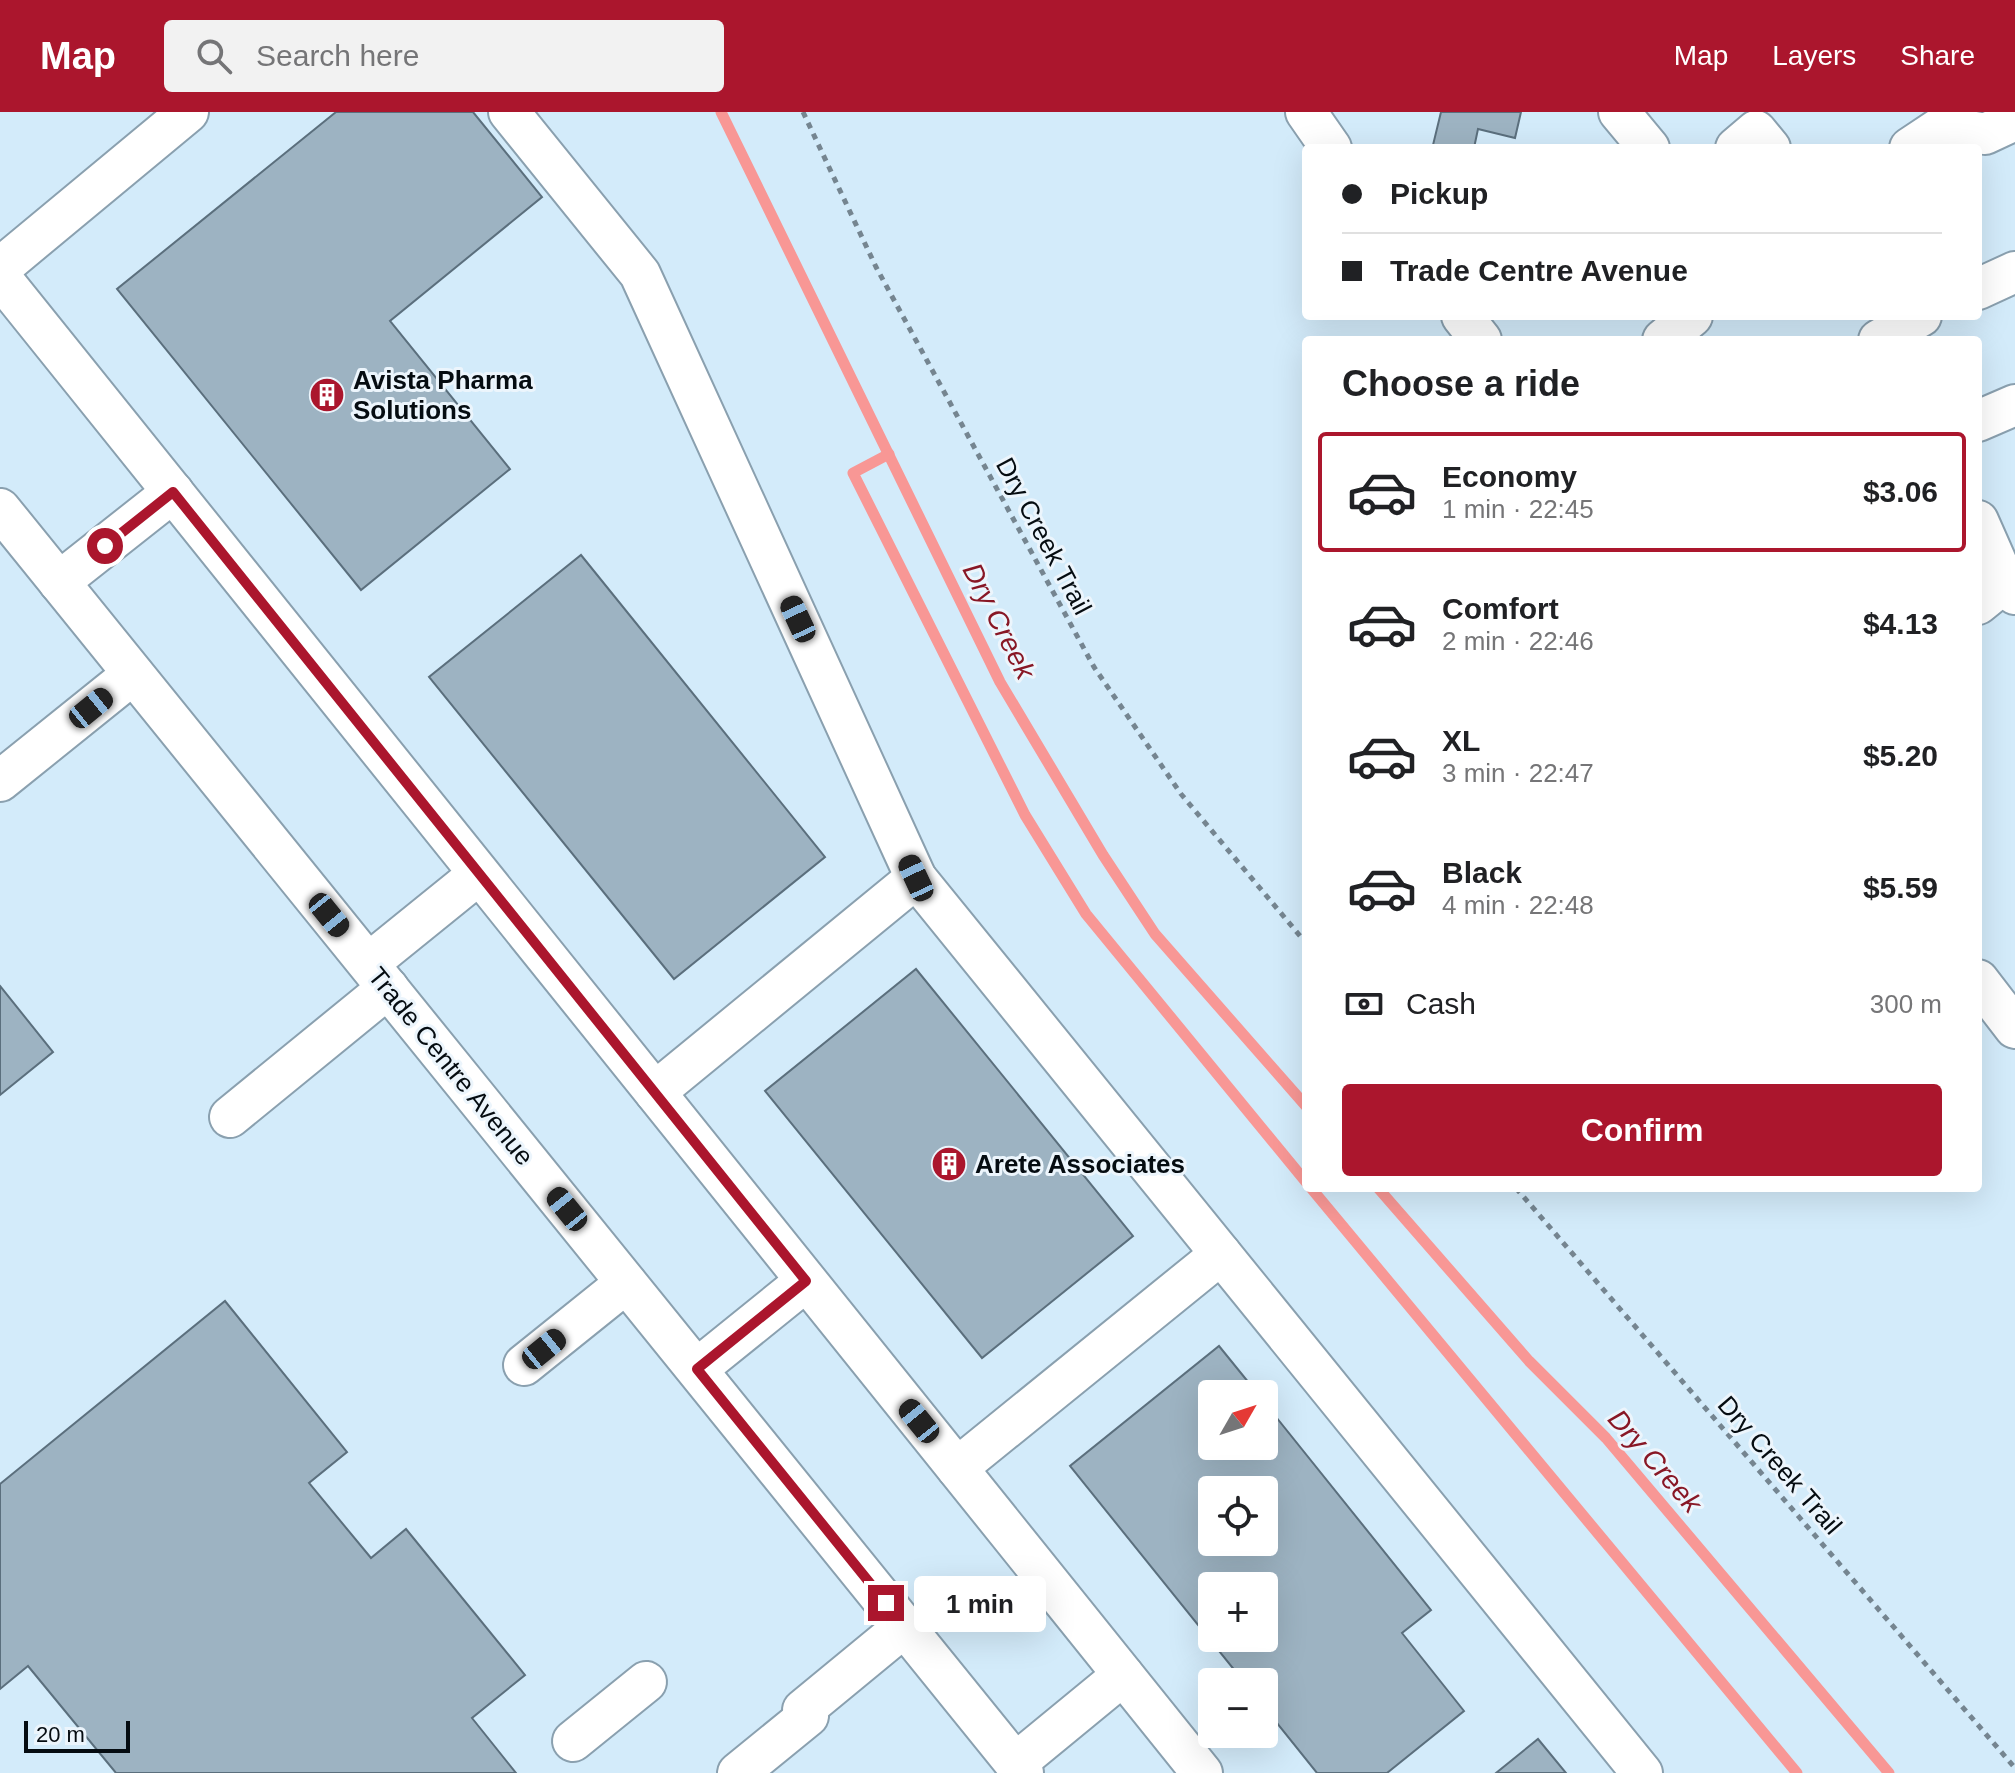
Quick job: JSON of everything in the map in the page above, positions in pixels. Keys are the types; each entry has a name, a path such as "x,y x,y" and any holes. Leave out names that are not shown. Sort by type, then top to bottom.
{"street":[{"path":"0,268 188,112"},
{"path":"509,112 640,274 916,878 1642,1773"},
{"path":"1306,112 1328,144"},
{"path":"1619,112 1646,144"},
{"path":"1915,144 1948,119 1985,134 2015,120"},
{"path":"1982,287 2015,272"},
{"path":"0,277 1202,1773"},
{"path":"1465,320 1478,336"},
{"path":"1668,336 1687,320"},
{"path":"1982,419 2015,405"},
{"path":"59,582 173,492"},
{"name":"Trade Centre Avenue","path":"0,509 1020,1768"},
{"path":"1982,535 1999,594"},
{"path":"0,781 133,674"},
{"path":"230,1117 479,874"},
{"path":"655,1092 916,878"},
{"path":"1982,985 2015,1028"},
{"path":"957,1468 1221,1254"},
{"path":"697,1369 806,1281"},
{"path":"524,1365 626,1283"},
{"path":"738,1773 905,1626"},
{"path":"1020,1768 1123,1675"},
{"path":"573,1741 646,1682"}],"path":[{"name":"Dry Creek Trail","path":"803,112 876,267 1094,667 1181,794 1302,938"},
{"name":"Dry Creek Trail","path":"1519,1192 2015,1768"}],"building":[{"name":"Avista Pharma Solutions","path":"336,112 473,112 542,197 390,321 510,469 361,590 117,289"},
{"path":"1441,112 1521,112 1515,138 1478,129 1475,144 1433,144"},
{"path":"581,555 825,857 674,979 429,677"},
{"name":"Arete Associates","path":"916,969 1133,1236 982,1358 765,1091"},
{"path":"0,986 53,1052 0,1095"},
{"path":"225,1301 347,1452 309,1483 371,1558 406,1529 525,1675 472,1718 516,1773 116,1773 28,1666 0,1689 0,1484"},
{"path":"1219,1346 1247,1380 1198,1380 1198,1460 1278,1460 1278,1419 1431,1610 1402,1633 1464,1711 1387,1773 1317,1773 1278,1724 1278,1668 1233,1668 1220,1652 1278,1652 1278,1572 1198,1572 1198,1625 1070,1466"},
{"path":"1538,1739 1566,1773 1496,1773"}],"waterway":[{"name":"Dry Creek","path":"721,112 1000,682 1103,855 1155,934 1302,1101"},
{"path":"889,454 853,473 1025,815 1086,914 1302,1177"},
{"path":"1314,1192 1797,1773"},
{"name":"Dry Creek","path":"1381,1192 1529,1361 1606,1438 1889,1773"}],"place":[{"name":"Avista Pharma Solutions","path":"327,395"},
{"name":"Arete Associates","path":"949,1164"}],"route":[{"path":"105,546 173,492 806,1281 697,1369 886,1603"}]}
